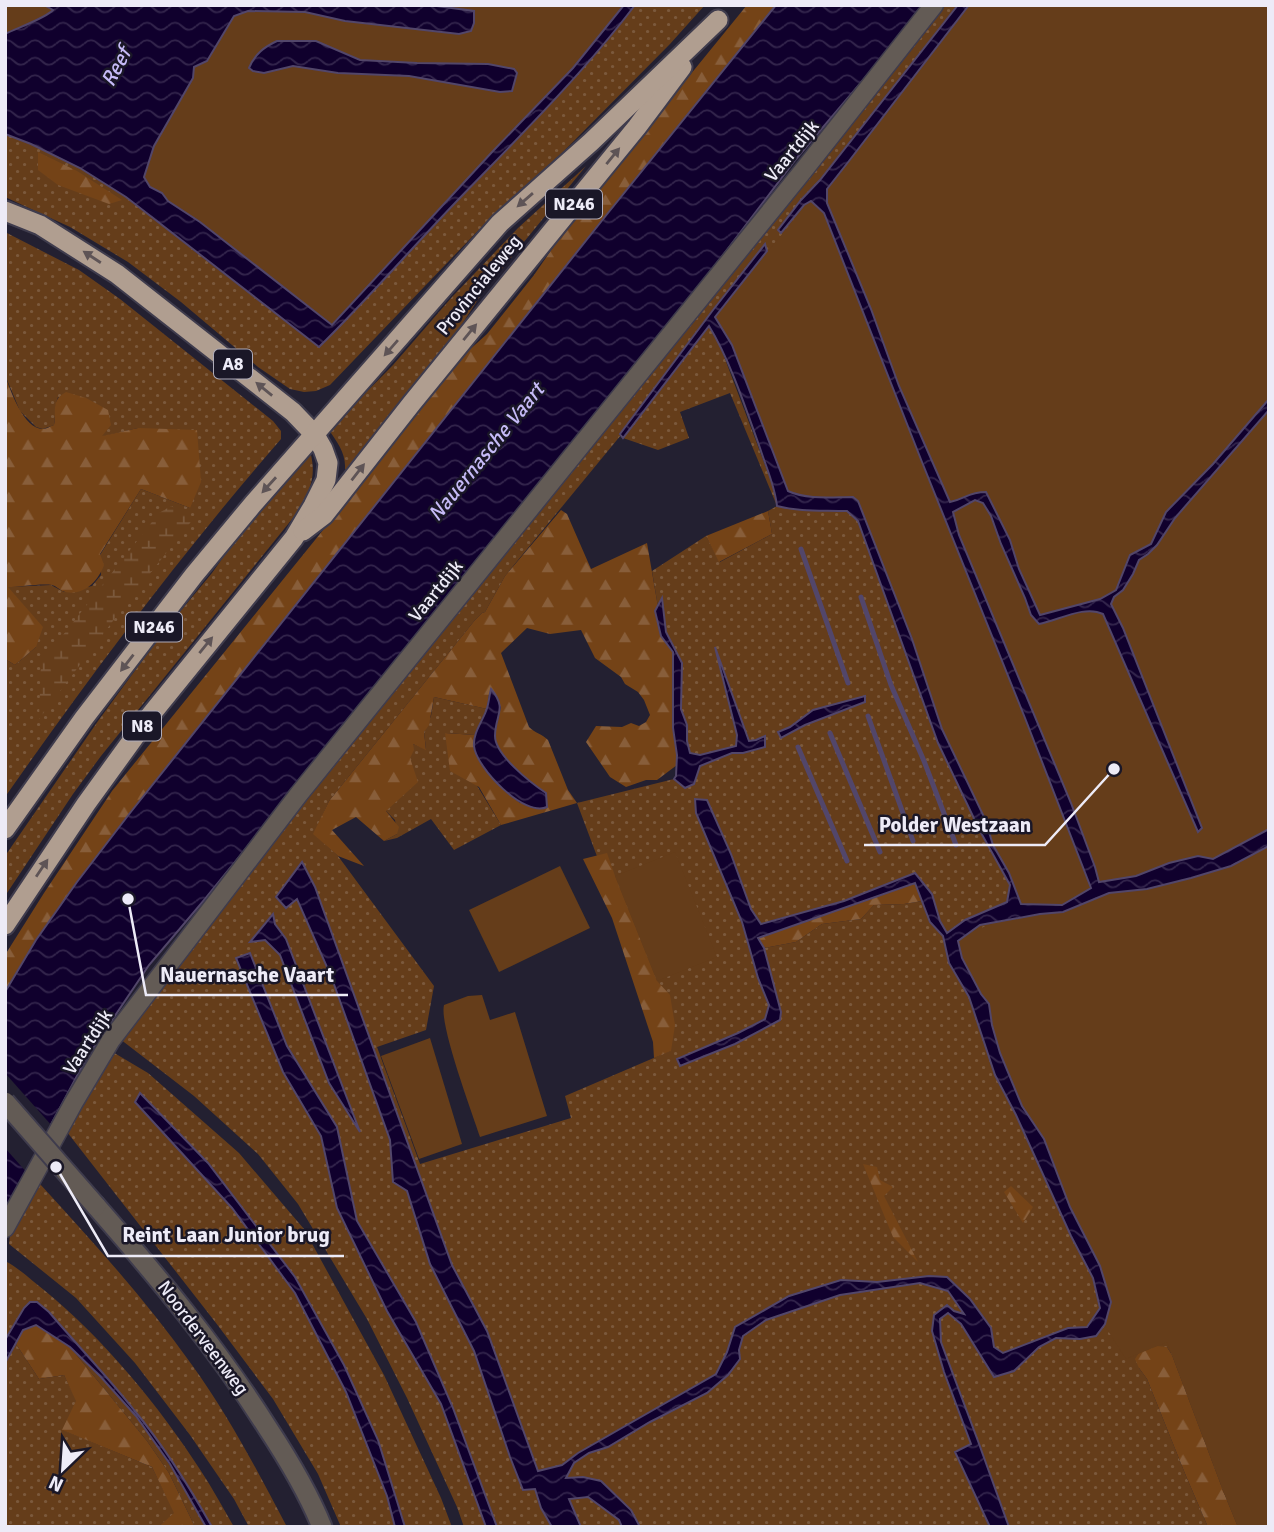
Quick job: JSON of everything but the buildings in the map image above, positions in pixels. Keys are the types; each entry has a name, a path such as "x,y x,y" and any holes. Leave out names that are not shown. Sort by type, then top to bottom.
{"highway":[{"name":"Provincialeweg","path":"315,435 500,223 591,142 724,12"},
{"name":"Provincialeweg","path":"294,538 324,515 637,127 724,12"},
{"name":"A8","path":"5,211 40,225 117,274 293,412 315,435 328,464 326,481 294,538"},
{"name":"N246","path":"5,829 84,718 194,575 253,503 315,435"},
{"name":"N8","path":"5,925 86,804 149,717 294,538"}],"street":[{"name":"Vaartdijk","path":"5,1228 111,1040 299,794 796,180 934,5"},
{"name":"Noorderveenweg","path":"5,1102 164,1284 205,1337 248,1397 287,1459 322,1527"}],"green space":[{"path":"5,5 630,5 432,227 320,347 127,198 81,169 5,133"},
{"path":"635,5 705,5 564,151 496,212 330,385 316,391 290,389 258,367 181,302 128,262 70,227 5,197 5,134 80,168 126,197 225,275 337,329 554,101"},
{"path":"747,5 776,5 130,813 36,940 5,992 5,955 112,791 467,352 487,334 534,275 572,220"},
{"path":"944,5 958,5 778,230 782,232 804,205 811,201 865,517 715,317 767,251 765,244 621,435 505,576 485,612 475,620 329,801 314,834 338,856 434,986 426,1030 377,1047 420,1164 571,1118 565,1096 670,1051 577,803 674,779 685,788 694,784 700,766 732,753 743,753 756,740 749,741 719,657 738,736 736,746 700,755 690,753 687,725 681,709 682,663 666,632 661,600 658,607 652,571 706,536 720,562 772,534 768,511 777,506 803,510 847,510 858,521 938,743 980,831 1010,885 1008,902 965,920 947,933 940,921 932,894 915,874 844,901 761,924 751,909 731,854 696,813 742,922 758,978 769,1005 765,1018 680,1066 735,1044 781,1012 764,948 796,942 822,924 861,919 874,905 922,901 930,922 943,936 949,963 969,997 995,1075 1093,1278 1100,1308 1087,1327 1068,1328 1003,1353 994,1347 991,1328 929,1276 877,1282 841,1280 789,1296 735,1327 716,1374 578,1453 562,1465 538,1471 487,1331 452,1265 315,887 302,862 297,898 331,976 390,1140 394,1182 407,1191 430,1264 474,1351 523,1489 535,1489 541,1508 552,1527 497,1527 453,1408 416,1323 357,1221 337,1127 287,1046 250,953 237,959 283,1072 321,1136 337,1208 387,1311 441,1404 486,1527 464,1527 407,1398 367,1319 298,1204 258,1154 194,1096 120,1039 436,635"},
{"path":"964,5 1269,5 1269,1527 1238,1527 1167,1342 1126,1359 1103,1323 1107,1307 1017,1107 1013,1082 995,1050 957,955 957,937 1019,916 1009,873 993,845 942,729 860,508 790,505 715,317"},
{"path":"38,152 77,171 122,200 109,204 58,185 38,170"},
{"path":"586,166 483,292 434,367 348,470 345,469 338,443 329,430 393,365 452,297 518,228"},
{"path":"5,232 79,270 120,299 273,421 281,431 281,439 138,614 5,797 5,659 15,665 36,647 7,587 51,585 64,592 92,586 101,575 100,555 141,489 190,508 138,428 100,437 58,397 54,425 43,429 36,427 20,411 5,375"},
{"path":"709,325 719,343 776,494 777,506 730,393 680,412 689,438 658,450 623,438"},
{"path":"5,375 18,407 29,423 36,427 44,429 54,425 56,402 66,392 86,398 108,410 111,425 102,436 138,428 197,430 201,482 190,508 141,489 100,554 104,565 88,587 69,593 48,585 8,587 43,627 36,647 15,665 5,659"},
{"path":"311,455 312,476 301,508 101,756 5,896 5,856 98,721 243,529 305,458"},
{"path":"171,506 194,518 39,719 41,663 159,513"},
{"path":"561,510 567,514 591,569 647,543 658,607 655,612 661,636 673,652 673,728 677,765 657,780 646,780 626,787 610,777 586,742 596,726 622,727 631,723 639,726 646,722 650,715 644,700 638,692 625,684 621,677 595,658 581,630 550,634 527,628 501,653 529,727 548,740 568,790 577,803 501,825 479,787 450,771 445,733 475,735 477,754 482,764 504,790 520,803 546,793 514,767 500,751 495,735 501,707 489,694 487,709 434,697 429,725 424,732 426,750 413,744 414,750 410,758 418,782 386,811 399,827 397,834 384,841 356,817 332,830 364,866 338,856 313,834 329,801 475,620 485,612 505,576"},
{"path":"768,511 772,534 719,562 706,536"},
{"path":"434,697 487,709 475,735 445,733 501,825 454,850 431,819 397,838 384,841 397,834 395,820 386,811 413,744 426,749 424,732 431,716"},
{"path":"675,852 717,957 657,981 615,876"},
{"path":"607,853 657,981 670,995 675,1025 671,1051 654,1058 653,1042 612,918 583,859"},
{"path":"560,866 590,928 499,972 469,910"},
{"path":"915,883 922,901 874,905 861,919 822,924 796,942 764,948 758,938"},
{"path":"1040,914 1269,1527 1238,1527 1167,1347 1139,1368 1147,1379 1208,1527 1009,1527 941,1342 940,1319 948,1313 961,1324 981,1357 1014,1371 1039,1347 1056,1338 1080,1339 1111,1302 1013,1082 958,941 980,925"},
{"path":"482,995 490,1020 515,1012 547,1116 480,1137 446,1031 444,1005 468,996"},
{"path":"430,1038 462,1144 419,1159 381,1056"},
{"path":"111,1051 148,1073 239,1153 304,1229 384,1375 452,1527 341,1527 318,1474 273,1399 67,1132"},
{"path":"863,1164 877,1167 880,1180 893,1187 884,1196 918,1262 893,1237"},
{"path":"40,1184 138,1294 206,1384 287,1527 249,1527 234,1499 190,1435 135,1363 76,1298 9,1244 10,1235"},
{"path":"1011,1186 1033,1207 1023,1223 1004,1192"},
{"path":"5,1261 25,1274 66,1309 129,1374 185,1447 234,1527 212,1527 145,1424 49,1312 37,1302 30,1302 24,1308 5,1340"},
{"path":"920,1283 948,1291 965,1315 953,1311 934,1315 944,1372 971,1444 955,1452 990,1527 640,1527 631,1510 565,1479 574,1463 589,1453 609,1447 650,1422 707,1393 739,1350 742,1336 766,1320 840,1295"},
{"path":"36,1325 70,1347 147,1441 169,1473 195,1527 158,1527 174,1513 152,1467 62,1430 76,1401 64,1375 39,1379 16,1344 23,1330"},
{"path":"16,1344 39,1379 64,1375 77,1401 63,1430 152,1467 175,1513 158,1527 5,1527 5,1363"},
{"path":"1157,1346 1167,1347 1172,1355 1238,1527 1208,1527 1147,1379 1135,1359 1139,1353"},
{"path":"70,1347 137,1418 156,1444 206,1527 195,1527 169,1473 147,1441"},
{"path":"588,1497 619,1520 622,1527 581,1527 569,1499"}],"water":[{"name":"Reef","path":"44,5 429,5 474,11 471,31 459,34 345,21 305,12 248,11 234,16 207,61 194,67 193,78 154,146 144,177 150,187 162,193 168,201 200,222 332,325 573,68 624,5 635,5 548,107 319,347 126,197 80,168 5,134 5,34 38,20 53,10"},
{"path":"776,5 927,5 796,159 673,321 149,965 86,1059 5,1211 5,992 36,940 130,813"},
{"path":"958,5 969,5 827,189 827,203 871,309 899,386 950,502 986,492 1010,540 1019,569 1040,615 1100,599 1116,590 1130,555 1151,544 1166,512 1213,464 1269,399 1269,410 1175,518 1157,545 1139,560 1123,590 1114,597 1111,604 1202,828 1198,832 1103,614 1080,612 1039,624 1031,615 991,516 983,503 975,500 953,512 959,535 1071,803 1099,882 1136,876 1169,863 1198,856 1213,859 1269,829 1269,846 1231,866 1191,878 1147,889 1109,893 1063,912 980,925 958,941 962,958 989,1004 1000,1053 1022,1106 1044,1139 1070,1207 1100,1266 1111,1302 1105,1324 1096,1336 1080,1339 1056,1338 1039,1347 1014,1371 994,1377 961,1324 948,1313 940,1319 941,1342 1009,1527 990,1527 955,1452 971,1444 932,1331 934,1315 947,1305 964,1314 948,1291 920,1283 840,1295 766,1320 743,1336 739,1350 740,1359 728,1375 707,1393 574,1463 566,1478 583,1477 601,1481 631,1510 640,1527 622,1527 619,1520 588,1497 569,1499 581,1527 552,1527 541,1508 535,1489 523,1490 474,1351 430,1264 407,1191 393,1182 390,1140 331,976 297,899 286,908 276,897 302,862 315,887 452,1265 487,1331 538,1471 562,1465 578,1453 716,1374 735,1327 789,1296 841,1280 877,1282 929,1276 947,1277 970,1299 991,1328 994,1347 1003,1353 1068,1328 1087,1327 1100,1308 1093,1278 995,1075 969,997 949,963 943,936 930,922 915,883 758,938 764,948 781,1012 780,1020 735,1044 680,1066 677,1059 765,1019 769,1005 758,978 742,922 696,813 695,799 707,800 751,909 761,924 844,901 915,873 932,894 940,921 947,933 965,920 1007,902 1010,885 980,831 938,743 858,521 847,511 803,510 777,506 770,477 743,401 724,354 709,326 623,438 620,434 765,244 767,251 715,317 732,345 788,491 811,497 853,497 858,501 912,639 942,729 985,819 993,845 1009,873 1021,904 1062,905 1091,888 824,213 811,201 804,205 781,233 778,230"},
{"path":"277,41 316,41 360,60 488,64 514,69 517,73 512,91 500,92 409,76 338,73 293,66 264,73 249,68 260,52"},
{"path":"662,598 666,632 682,663 681,709 687,725 690,753 700,755 736,746 737,735 715,647 749,741 765,736 765,747 732,753 700,766 694,784 685,788 674,779 677,755 673,728 673,652 661,636 655,611"},
{"path":"491,689 500,707 495,736 501,752 515,768 546,793 547,807 527,805 515,798 492,778 477,755 475,737 487,708"},
{"path":"865,696 865,702 805,725 781,738 778,732 790,727 813,710"},
{"path":"273,914 275,924 286,939 360,1132 329,1083 280,955 265,940 250,942"},
{"path":"250,953 287,1046 337,1127 357,1221 416,1322 453,1408 497,1527 486,1527 441,1404 387,1311 337,1208 321,1136 283,1072 236,958"},
{"path":"140,1093 208,1163 295,1277 344,1365 378,1440 405,1527 395,1527 387,1496 346,1392 295,1293 232,1208 135,1102"},
{"path":"30,1302 37,1302 49,1312 134,1410 176,1467 212,1527 206,1527 170,1464 136,1416 70,1347 36,1325 23,1330 5,1363 5,1340"}],"pier":[{"path":"5,1073 53,1127 28,1174 5,1148"}],"waterway":[{"path":"801,549 848,683"},
{"path":"861,597 891,685 956,845"},
{"path":"868,716 913,841"},
{"path":"830,733 880,852"},
{"path":"798,747 847,861"}],"place":[{"name":"Polder Westzaan","path":"1114,769"},
{"name":"Nauernasche Vaart","path":"128,899"},
{"name":"Reint Laan Junior brug","path":"56,1167"}]}
